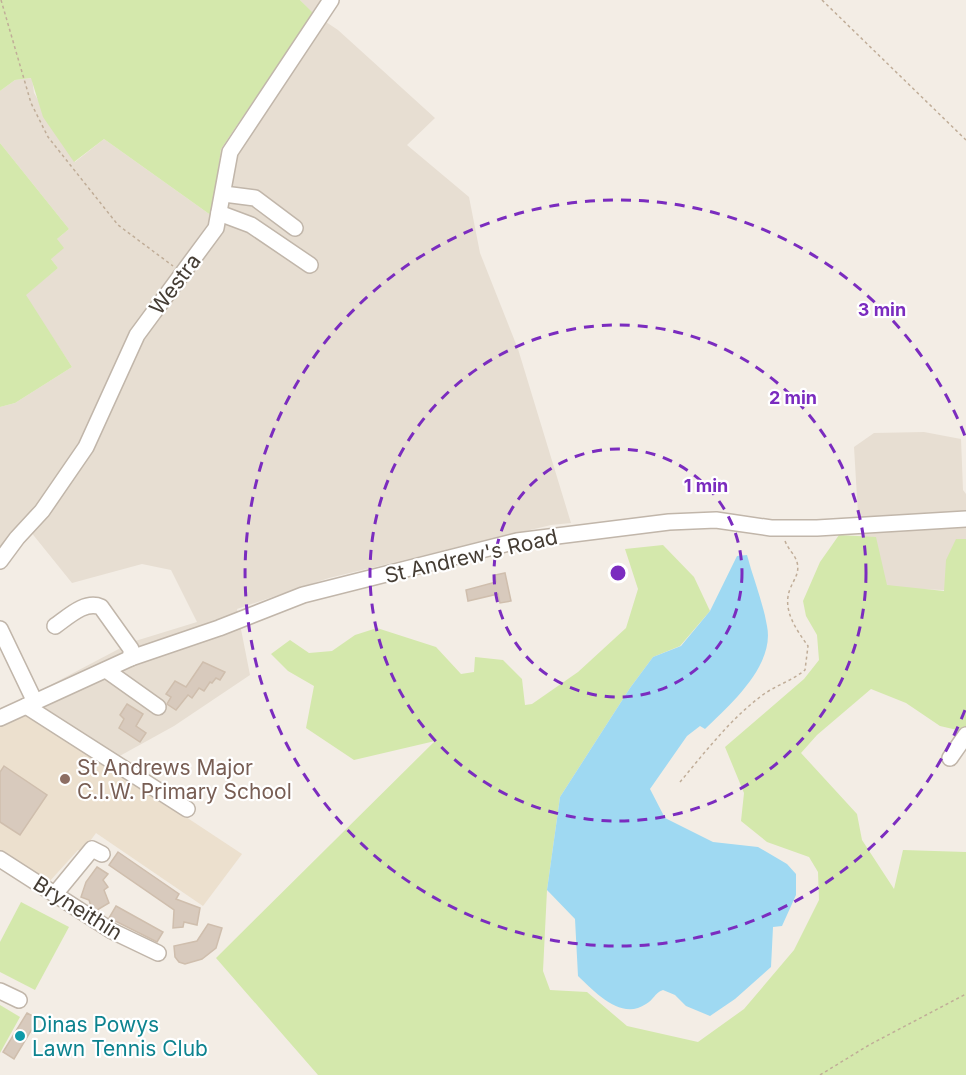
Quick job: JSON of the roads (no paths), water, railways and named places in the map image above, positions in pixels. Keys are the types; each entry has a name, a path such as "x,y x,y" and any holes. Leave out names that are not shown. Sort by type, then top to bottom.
{"street":[{"name":"Westra","path":"0,561 42,511 86,447 136,335 216,228 230,152 331,0"},
{"path":"224,194 255,198 295,228"},
{"path":"219,213 251,225 310,265"},
{"name":"St Andrew's Road","path":"0,718 131,658 219,628 303,595 517,541 669,522 716,520 779,528 900,525 966,519"},
{"path":"55,626 87,605 95,604 101,607 131,649 131,658"},
{"path":"0,629 31,704 187,809"},
{"path":"106,670 158,707"},
{"path":"950,758 966,735"},
{"path":"55,894 92,849 102,854"},
{"name":"Bryneithin","path":"0,859 112,931 158,953"},
{"path":"0,991 19,1000"}],"water":[{"path":"747,555 767,626 768,641 764,655 758,669 738,696 705,729 700,726 687,736 650,789 665,818 713,842 758,847 787,864 796,874 796,895 782,926 773,927 771,967 735,999 710,1016 686,1006 675,995 663,990 649,1002 637,1008 618,1007 600,996 578,976 575,919 547,890 560,797 630,688 653,657 681,646 710,611 737,556"}],"place":[{"name":"St Andrews Major C.I.W. Primary School","path":"65,779"},
{"name":"Dinas Powys Lawn Tennis Club","path":"20,1036"}]}
